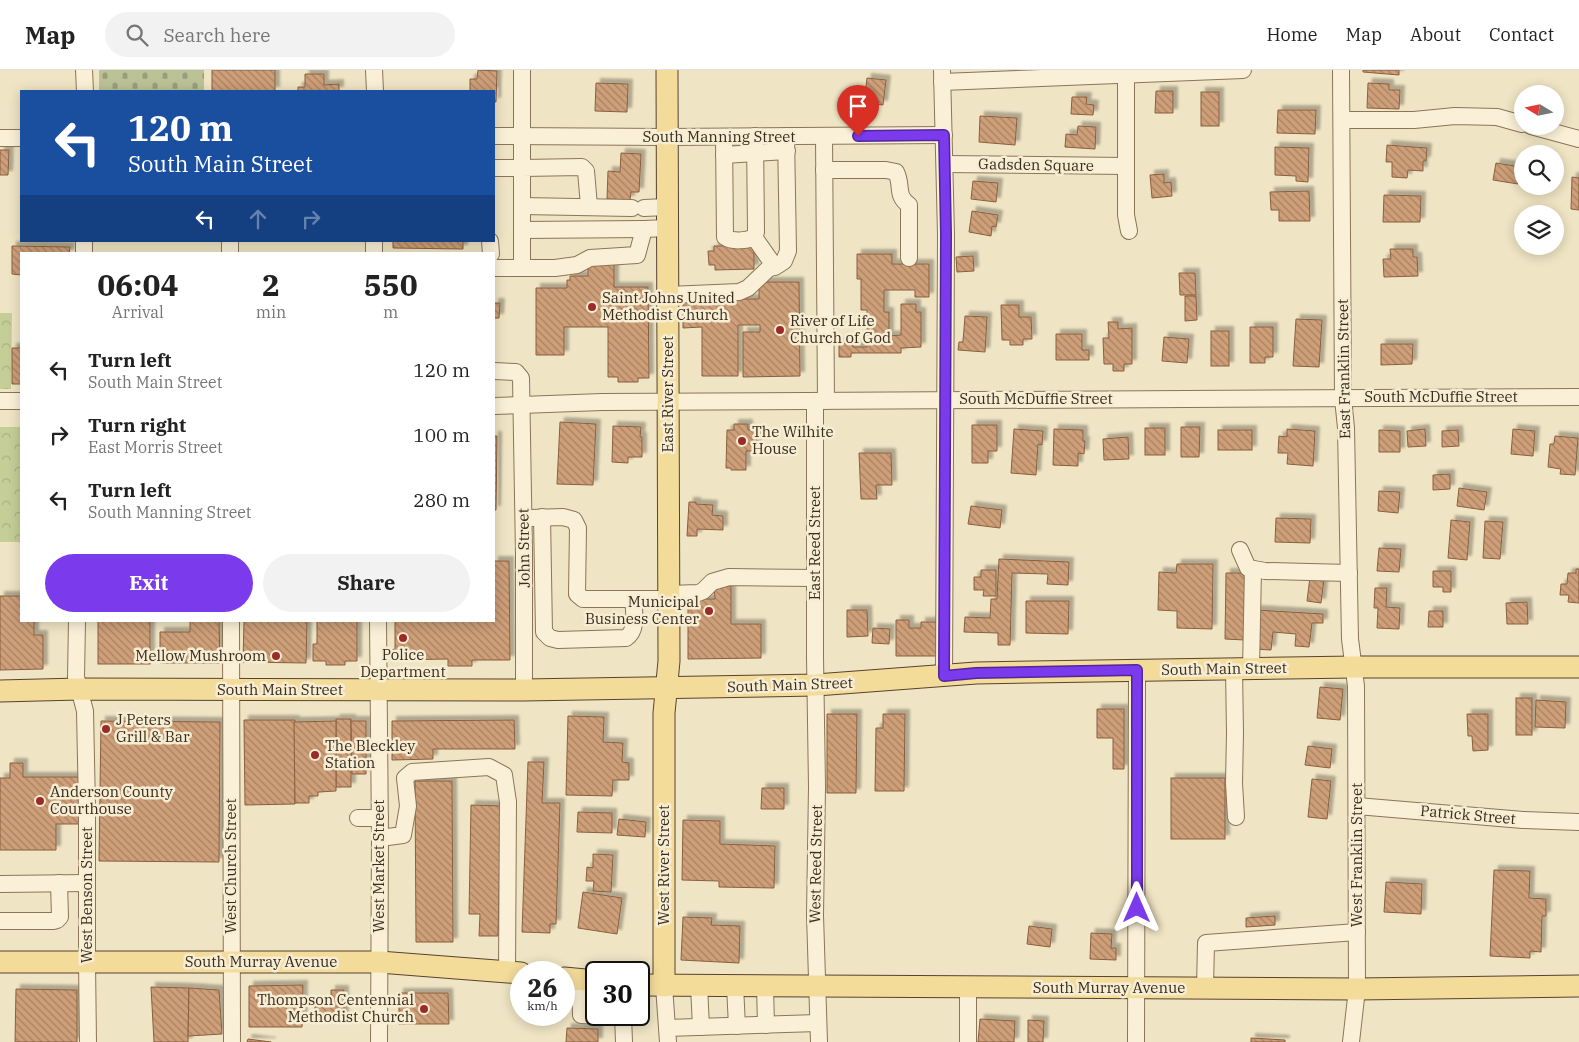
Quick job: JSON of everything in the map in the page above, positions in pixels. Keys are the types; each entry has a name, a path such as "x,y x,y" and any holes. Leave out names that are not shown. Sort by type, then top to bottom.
{"main road":[{"name":"East River Street","path":"666,70 670,662 668,688"},
{"name":"South Main Street","path":"0,691 79,689 524,690 668,688 816,685 976,673 1579,667"},
{"name":"West River Street","path":"664,986 664,713 668,688"},
{"name":"South Murray Avenue","path":"0,962 379,962 510,973"},
{"name":"South Murray Avenue","path":"650,985 1357,989 1579,986"}],"street":[{"path":"84,70 85,90"},
{"path":"374,70 374,90"},
{"path":"522,70 522,268"},
{"path":"944,676 946,234 942,76 1126,75 1243,70"},
{"name":"East Franklin Street","path":"1341,70 1344,398 1350,639 1354,668"},
{"path":"1126,75 1126,215 1129,231"},
{"path":"1342,120 1414,120 1463,116 1497,117 1514,122"},
{"name":"South Manning Street","path":"495,136 755,136 786,144 824,136 944,135"},
{"path":"1564,135 1579,139"},
{"path":"724,137 725,237 729,240 750,240 756,232 755,136"},
{"name":"East Reed Street","path":"816,685 815,578 821,401 824,136"},
{"path":"0,138 20,138"},
{"path":"668,295 739,292 748,288 768,269 784,261 788,251 786,144 755,153 724,155"},
{"name":"Gadsden Square","path":"945,164 1126,166"},
{"path":"495,168 582,168 586,171 589,206"},
{"path":"824,170 886,170 896,172 900,186 900,195 908,205 909,258"},
{"path":"522,206 638,208 667,206"},
{"path":"522,230 667,228"},
{"path":"495,268 555,268 577,265 590,258 638,255 644,229"},
{"path":"754,237 775,267"},
{"name":"John Street","path":"495,371 516,372 521,378 524,690"},
{"name":"South McDuffie Street","path":"495,406 668,402 1579,397"},
{"path":"0,401 20,401"},
{"path":"542,517 544,632 550,638 558,640 626,638 631,635 634,625 633,599"},
{"path":"523,518 563,517 574,520 578,528 577,594 582,600 669,597 698,593 704,591 712,582 729,577 815,578"},
{"path":"1240,550 1248,568 1290,572 1349,573"},
{"path":"1236,817 1234,783 1236,733 1253,569"},
{"name":"West Benson Street","path":"77,622 76,677 85,711 88,1042"},
{"name":"West Church Street","path":"231,622 232,1042"},
{"name":"West Market Street","path":"378,622 380,818 379,1042"},
{"name":"West Franklin Street","path":"1350,1042 1357,989 1356,680 1354,668"},
{"path":"1136,1042 1137,670"},
{"name":"West Reed Street","path":"816,685 815,915 819,1042"},
{"path":"380,838 403,835 408,806 405,778 412,772 489,767 504,775 508,802 514,961"},
{"name":"Patrick Street","path":"1357,806 1523,820 1579,822"},
{"path":"358,818 380,818"},
{"path":"0,921 54,922 60,916 59,883"},
{"path":"0,884 87,883"},
{"path":"1205,988 1206,943 1357,932"},
{"path":"580,980 581,1015 585,1015"},
{"name":"West River Street","path":"664,986 668,1035"},
{"path":"699,986 702,1027"},
{"path":"735,986 736,1026"},
{"path":"765,986 766,1025"},
{"path":"968,987 968,1042"},
{"path":"668,1035 702,1027 818,1023"},
{"path":"623,1026 624,1042"}],"green space":[{"path":"99,70 204,70 204,90 99,90"},
{"path":"0,313 12,313 11,389 0,389"},
{"path":"0,427 20,427 20,542 0,542"}],"building":[{"path":"212,70 275,70 275,90 212,90"},
{"path":"478,70 497,71 496,102 495,90 470,90 470,79 477,79"},
{"path":"1363,70 1399,70 1399,75 1363,72"},
{"path":"305,74 324,74 324,85 339,84 339,90 298,90 298,87 305,87"},
{"path":"867,78 886,80 883,105 864,103"},
{"path":"596,83 628,84 627,112 595,111"},
{"path":"1368,83 1389,84 1389,90 1400,90 1399,109 1367,108"},
{"path":"1156,91 1173,91 1173,113 1155,113"},
{"path":"1201,92 1219,92 1219,126 1201,126"},
{"path":"1072,97 1087,97 1086,104 1094,105 1093,115 1071,114"},
{"path":"1278,110 1316,110 1315,134 1277,133"},
{"path":"980,116 1017,118 1015,145 979,142"},
{"path":"1078,126 1096,127 1095,149 1065,147 1066,134 1077,135"},
{"path":"1387,145 1427,148 1426,161 1423,161 1423,171 1408,170 1407,178 1392,177 1392,162 1386,162"},
{"path":"1275,147 1309,148 1308,182 1296,181 1296,176 1275,175"},
{"path":"0,150 9,150 8,175 0,175"},
{"path":"621,153 641,154 639,192 631,192 630,200 607,199 608,171 620,172"},
{"path":"1496,163 1514,166 1514,183 1493,180"},
{"path":"1164,174 1164,183 1171,182 1172,196 1152,198 1150,175"},
{"path":"1572,177 1579,178 1579,210 1571,209"},
{"path":"973,181 998,183 996,202 971,199"},
{"path":"1309,191 1310,221 1279,221 1279,210 1271,210 1270,192"},
{"path":"1384,195 1421,196 1420,222 1383,222"},
{"path":"972,211 998,215 996,227 992,226 991,236 969,232"},
{"path":"393,242 463,242 463,249 393,248"},
{"path":"12,246 70,247 69,252 20,252 20,275 12,274"},
{"path":"714,246 754,246 754,269 715,270 715,265 709,265 708,251 714,251"},
{"path":"1390,249 1413,249 1413,257 1417,257 1418,276 1384,277 1383,259 1391,259"},
{"path":"857,254 892,254 892,264 929,264 929,297 915,297 915,290 884,290 884,312 889,312 889,336 901,335 901,304 916,304 916,312 921,312 921,347 901,348 901,353 851,353 851,357 839,357 839,343 853,343 853,347 867,347 867,310 861,310 861,279 857,279"},
{"path":"973,256 974,271 957,272 956,257"},
{"name":"Saint Johns United Methodist Church","path":"614,263 614,287 648,287 649,378 638,378 638,382 618,382 618,377 608,377 608,327 564,327 564,355 536,355 536,288 567,288 567,280 570,280 570,276 588,276 588,264"},
{"path":"1179,273 1195,273 1196,295 1180,295"},
{"name":"River of Life Church of God","path":"759,282 799,282 800,376 743,377 743,332 760,332 760,325 738,325 738,376 702,376 702,327 683,328 683,299 759,299"},
{"path":"1185,296 1196,296 1197,320 1185,321"},
{"path":"495,303 500,303 499,318 495,318"},
{"path":"1001,305 1019,305 1019,317 1031,317 1032,339 1023,339 1023,345 1010,345 1010,340 1002,340"},
{"path":"965,316 987,317 985,352 958,350 959,342 963,342"},
{"path":"1296,319 1322,320 1319,367 1293,366"},
{"path":"1108,322 1118,322 1118,329 1132,328 1132,364 1124,364 1124,371 1113,371 1113,364 1104,364 1103,338 1109,338"},
{"path":"1250,327 1273,327 1273,357 1265,357 1265,363 1250,363"},
{"path":"1211,331 1229,331 1229,366 1211,366"},
{"path":"1056,334 1082,334 1082,350 1089,350 1089,360 1056,360"},
{"path":"1164,337 1189,339 1187,363 1162,361"},
{"path":"1381,344 1413,344 1412,364 1381,365"},
{"path":"12,348 20,348 20,384 12,384"},
{"path":"560,422 596,424 593,485 557,484"},
{"name":"The Wilhite House","path":"734,424 748,424 748,430 757,430 756,451 746,451 746,470 726,468 727,430 734,430"},
{"path":"972,425 997,425 997,451 988,451 988,463 972,463"},
{"path":"613,426 641,427 642,457 628,457 628,463 612,462"},
{"path":"1181,427 1200,427 1199,457 1181,457"},
{"path":"1145,428 1165,428 1165,455 1145,455"},
{"path":"1014,429 1043,431 1042,445 1038,444 1036,475 1011,473"},
{"path":"1054,429 1083,430 1083,441 1085,441 1084,454 1078,453 1078,466 1053,465"},
{"path":"1287,429 1315,431 1313,466 1287,464 1288,453 1278,453 1279,436 1287,437"},
{"path":"1425,429 1426,446 1408,447 1407,431"},
{"path":"1513,429 1535,431 1533,456 1511,454"},
{"path":"1218,430 1252,430 1252,450 1218,450"},
{"path":"1379,430 1400,431 1400,452 1379,452"},
{"path":"1458,430 1459,446 1442,447 1442,431"},
{"path":"495,436 497,436 496,510"},
{"path":"1555,436 1578,438 1575,475 1560,474 1561,469 1548,467 1550,444 1554,444"},
{"path":"1128,437 1129,459 1104,460 1103,439"},
{"path":"859,453 891,453 892,485 876,485 877,499 861,499"},
{"path":"1450,474 1450,489 1433,490 1433,475"},
{"path":"1459,488 1487,492 1484,510 1457,506"},
{"path":"1379,491 1400,492 1398,513 1378,511"},
{"path":"689,502 713,505 712,515 723,516 723,530 697,529 697,536 687,536"},
{"path":"971,506 1002,510 1000,528 968,524"},
{"path":"1276,518 1311,519 1310,543 1275,542"},
{"path":"1451,520 1470,522 1467,560 1448,558"},
{"path":"1485,521 1503,522 1500,559 1483,558"},
{"path":"1379,548 1401,549 1399,572 1377,571"},
{"path":"999,559 1069,562 1068,585 1047,584 1048,574 1012,573 1010,645 998,645 998,633 964,632 965,617 990,618 991,599 997,599"},
{"path":"495,561 509,561 510,660 472,660 472,666 448,666 448,659 393,660 393,649 395,650 395,622 495,622"},
{"path":"1177,564 1213,564 1212,629 1177,628 1177,611 1158,610 1159,572 1176,573"},
{"path":"1576,569 1579,569 1579,603 1568,602 1569,595 1560,595 1561,584 1567,584 1568,573 1576,573"},
{"path":"981,570 996,570 996,596 983,596 984,590 974,590 974,577 981,577"},
{"path":"1433,571 1451,571 1451,592 1443,592 1443,587 1433,587"},
{"path":"1226,573 1246,573 1245,640 1225,639"},
{"path":"1310,577 1324,579 1321,603 1307,601"},
{"name":"Municipal Business Center","path":"714,586 731,586 731,624 761,624 761,658 688,659 688,599 715,599"},
{"path":"1375,588 1387,588 1386,607 1400,608 1399,629 1377,628 1378,608 1374,608"},
{"path":"0,596 20,596 20,622 34,622 34,635 43,635 43,669 0,670"},
{"path":"1026,601 1069,601 1068,634 1026,633"},
{"path":"1527,602 1528,624 1507,624 1506,603"},
{"path":"847,610 867,610 868,636 847,637"},
{"path":"1256,610 1323,614 1323,623 1312,623 1309,647 1295,646 1296,634 1273,632 1271,650 1253,649"},
{"path":"1429,611 1443,611 1443,627 1428,627"},
{"path":"896,620 909,620 909,628 921,628 921,622 936,622 936,656 896,656"},
{"path":"98,622 150,622 150,664 98,664"},
{"path":"190,622 219,622 220,663 160,663 160,632 190,632"},
{"path":"244,622 307,622 306,663 243,662"},
{"path":"317,622 357,622 357,661 345,661 345,665 326,665 326,661 313,661 313,644 317,644"},
{"path":"873,628 890,629 889,644 872,643"},
{"path":"1320,687 1343,689 1340,720 1317,718"},
{"path":"1516,698 1532,698 1532,735 1516,735"},
{"path":"1536,700 1566,702 1565,728 1535,727"},
{"path":"1097,709 1124,709 1124,769 1113,769 1113,738 1097,738"},
{"path":"827,714 857,714 856,793 827,793"},
{"path":"883,714 905,714 904,791 875,791 876,728 883,728"},
{"path":"1467,714 1488,714 1488,750 1473,751 1472,736 1468,736"},
{"path":"568,716 604,717 603,742 623,743 622,762 629,763 629,780 613,780 612,796 566,795"},
{"path":"336,719 351,719 351,787 336,787"},
{"path":"244,720 295,720 295,804 245,805"},
{"path":"514,720 515,749 433,749 433,759 392,760 392,721"},
{"path":"101,721 220,722 219,862 99,861"},
{"name":"The Bleckley Station","path":"336,721 336,791 318,792 318,796 309,796 309,803 295,803 294,722"},
{"path":"351,721 366,721 366,774 352,774"},
{"path":"1308,746 1332,749 1330,768 1305,765"},
{"path":"528,762 544,762 542,803 560,803 556,924 550,924 550,933 522,932"},
{"name":"Anderson County Courthouse","path":"10,763 23,763 23,777 80,777 80,824 56,824 56,850 0,850 0,778 10,778"},
{"path":"1171,778 1225,778 1225,839 1171,839"},
{"path":"1312,779 1331,781 1327,819 1308,817"},
{"path":"415,781 452,781 453,942 416,942"},
{"path":"762,788 784,788 784,809 761,809"},
{"path":"471,805 501,806 498,936 479,936 480,914 469,914"},
{"path":"578,812 612,813 612,833 577,832"},
{"path":"619,819 646,822 645,837 617,835"},
{"path":"683,820 720,821 720,844 775,846 774,888 719,887 719,881 682,880"},
{"path":"593,854 613,855 611,892 593,891 594,881 586,881 587,867 593,868"},
{"path":"1494,870 1530,871 1529,898 1546,899 1546,916 1542,916 1541,952 1530,951 1530,958 1490,956"},
{"path":"1386,882 1422,884 1421,914 1384,912"},
{"path":"583,892 622,898 617,934 578,928"},
{"path":"1275,916 1275,925 1246,927 1246,918"},
{"path":"683,917 712,918 711,925 740,926 739,963 681,960"},
{"path":"1029,926 1052,929 1050,947 1027,944"},
{"path":"1091,933 1112,934 1111,948 1116,948 1116,960 1090,959"},
{"path":"303,985 302,1027 249,1027 249,986"},
{"path":"151,987 189,988 188,1042 154,1042"},
{"path":"189,988 219,990 222,1034 188,1036"},
{"path":"16,989 77,990 77,1042 15,1042"},
{"path":"331,990 344,990 344,1021 315,1021 315,1003 331,1003"},
{"name":"Thompson Centennial Methodist Church","path":"399,993 448,993 449,1024 399,1024"},
{"path":"980,1019 1015,1021 1014,1042 978,1042"},
{"path":"1028,1020 1044,1021 1043,1042 1028,1042"},
{"path":"567,1028 598,1029 598,1042 566,1042"},
{"path":"1251,1038 1285,1040 1285,1042 1251,1042"},
{"path":"248,1039 271,1042 247,1042"}],"place":[{"name":"Saint Johns United Methodist Church","path":"592,307"},
{"name":"River of Life Church of God","path":"780,330"},
{"name":"The Wilhite House","path":"742,441"},
{"name":"Municipal Business Center","path":"709,611"},
{"name":"Police Department","path":"403,638"},
{"name":"Mellow Mushroom","path":"276,656"},
{"name":"J Peters Grill & Bar","path":"106,729"},
{"name":"The Bleckley Station","path":"315,755"},
{"name":"Anderson County Courthouse","path":"40,801"},
{"name":"Thompson Centennial Methodist Church","path":"424,1009"}],"route":[{"path":"858,136 944,135 946,234 944,676 976,673 1137,670 1137,908"}]}
